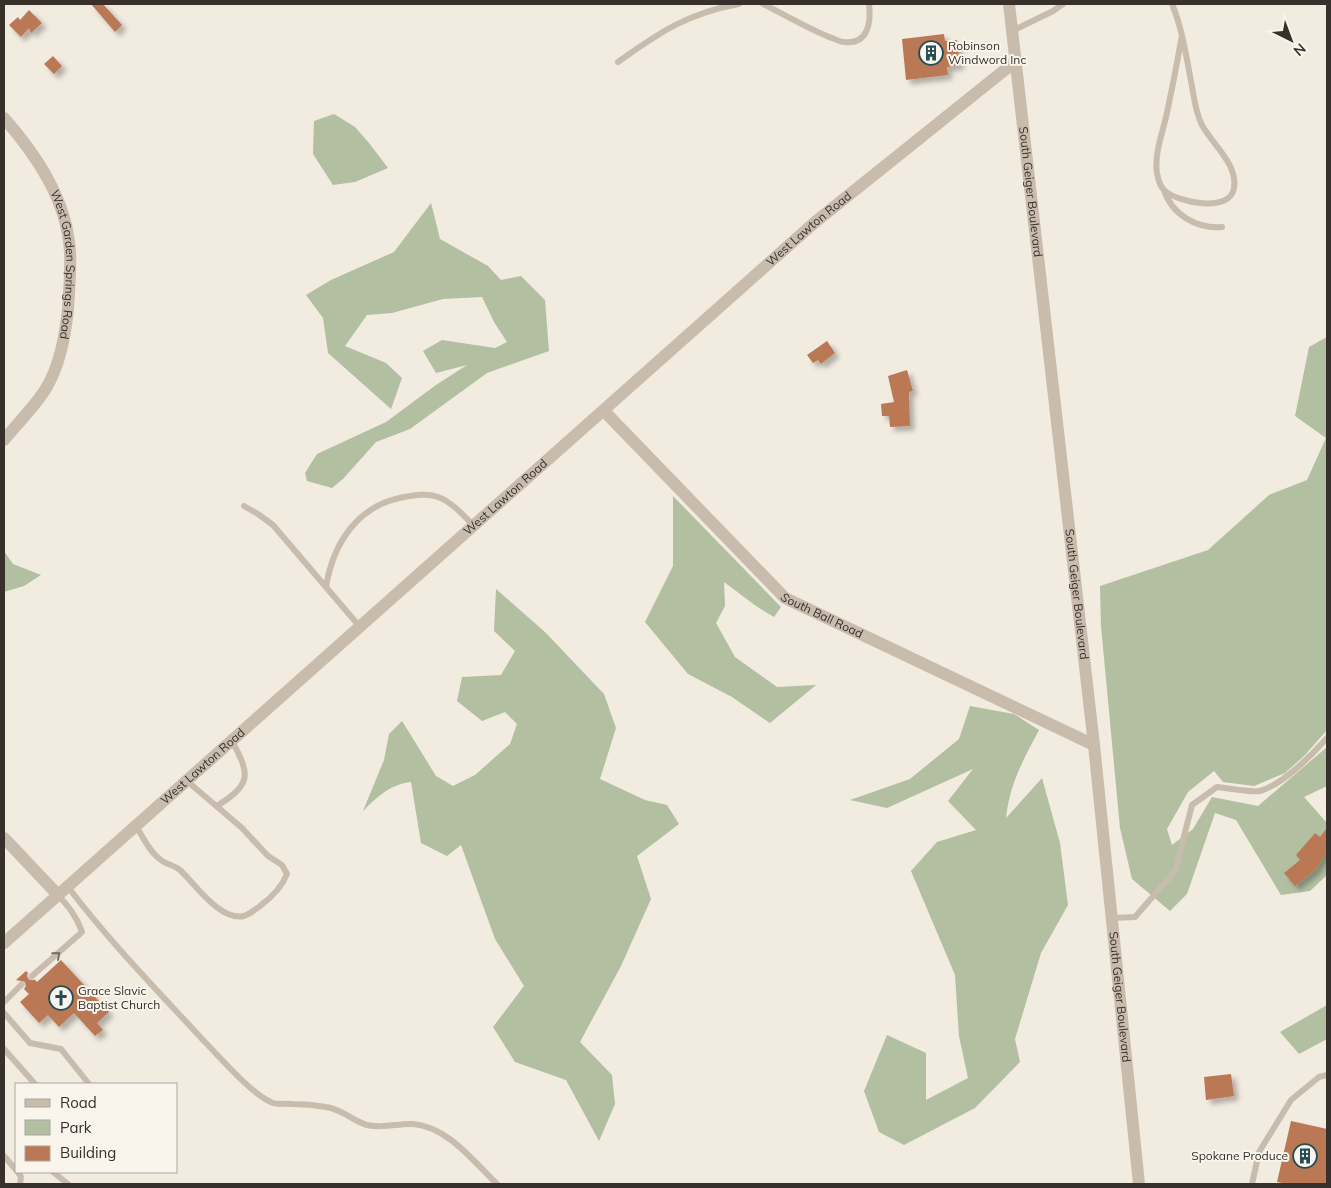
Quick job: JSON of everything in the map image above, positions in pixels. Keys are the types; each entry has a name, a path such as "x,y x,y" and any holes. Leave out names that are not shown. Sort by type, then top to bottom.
{"street":[{"name":"South Geiger Boulevard","path":"1010,4 1094,745 1140,1184"},
{"name":"West Lawton Road","path":"4,943 814,223 1016,61"},
{"name":"West Garden Springs Road","path":"4,118 44,170 56,197 65,224 70,251 70,280 67,318 60,354 45,390 4,440"},
{"name":"South Ball Road","path":"604,411 784,598 1094,745"},
{"path":"4,838 63,891"}],"lane":[{"path":"618,62 650,39 682,21 703,12 739,4"},
{"path":"763,4 821,34 844,42 854,41 863,36 869,28 871,17 869,4"},
{"path":"1012,31 1064,4"},
{"path":"1164,190 1180,199 1206,204 1220,202 1229,198 1234,192 1235,185 1233,174 1226,158 1202,125 1197,113 1182,35 1172,4"},
{"path":"1182,35 1157,160 1158,180 1173,207 1186,219 1201,226 1210,228 1222,227"},
{"path":"326,587 332,560 351,526 362,516 390,499 416,494 440,497 451,504 474,526"},
{"path":"244,506 273,525 360,628"},
{"path":"1111,918 1135,917 1175,871 1192,805 1217,787 1259,791 1280,780 1303,763 1327,738"},
{"path":"217,806 235,794 243,784 246,775 244,761 232,741"},
{"path":"136,826 155,855 180,870 207,899 227,912 236,916 244,916 272,897 284,882 287,874 282,865 268,856 242,828 187,781"},
{"path":"32,976 82,932 63,891"},
{"path":"63,891 88,914 154,987 252,1089 274,1103 327,1107 338,1110 367,1125 395,1126 410,1123 424,1126 439,1132 454,1142 497,1184"},
{"path":"4,1002 21,986"},
{"path":"4,1012 30,1042 61,1049 88,1083"},
{"path":"4,1049 34,1083"},
{"path":"1252,1184 1260,1152 1291,1100 1319,1077 1327,1075"},
{"path":"4,1156 15,1167"},
{"path":"54,1173 68,1184"}],"green space":[{"path":"334,114 355,127 388,168 355,182 333,185 313,154 314,121"},
{"path":"431,203 440,239 488,266 501,280 521,276 545,300 549,351 487,373 410,429 376,442 343,479 332,488 307,481 305,473 317,454 386,422 467,365 436,373 423,351 442,340 495,348 507,342 494,322 482,297 443,299 392,313 367,315 345,346 386,363 402,378 391,409 328,353 323,318 306,295 331,280 394,252"},
{"path":"1327,337 1327,730 1305,755 1285,773 1254,786 1223,782 1214,771 1188,792 1167,829 1172,845 1193,829 1212,797 1258,806 1327,747 1327,786 1304,797 1327,823 1327,875 1310,891 1281,895 1236,820 1215,813 1187,894 1170,911 1132,879 1120,828 1101,626 1100,586 1208,550 1269,495 1307,480 1326,438 1295,416 1309,347"},
{"path":"673,496 781,607 774,617 724,582 725,606 716,623 735,657 777,687 816,685 770,723 732,697 688,674 645,622 673,566"},
{"path":"4,551 13,564 41,575 24,586 4,592"},
{"path":"496,589 546,633 604,694 616,728 600,779 645,800 667,805 679,824 637,856 651,899 621,966 580,1042 612,1075 615,1104 599,1141 566,1080 515,1062 493,1027 524,986 495,939 461,845 447,856 421,843 411,782 391,788 363,811 384,760 389,734 402,721 436,776 453,786 475,775 510,744 517,724 505,712 482,721 457,701 462,677 501,675 515,651 494,631"},
{"path":"970,706 1014,714 1039,730 1014,783 1006,818 1042,778 1060,843 1068,905 1041,953 1015,1039 1020,1062 975,1108 904,1145 879,1132 864,1091 887,1035 926,1053 926,1100 968,1078 959,1036 955,975 911,871 937,842 976,830 948,801 973,769 887,808 850,800 910,779 959,739"},
{"path":"1327,1005 1327,1039 1299,1054 1280,1032"}],"building":[{"path":"91,4 103,4 122,25 115,32"},
{"path":"29,10 42,23 31,33 29,28 21,37 9,25 18,17 20,20"},
{"name":"Robinson Windword Inc","path":"944,34 945,41 957,40 960,65 947,67 948,75 906,80 902,39"},
{"path":"53,56 62,66 54,74 44,64"},
{"path":"827,341 835,353 821,364 818,360 813,363 807,355"},
{"path":"907,370 913,391 909,392 910,426 890,427 889,416 882,416 881,404 894,402 888,376"},
{"path":"1327,828 1327,853 1315,870 1295,886 1284,873 1300,860 1296,855 1315,833 1320,837"},
{"name":"Grace Slavic Baptist Church","path":"61,960 109,1012 97,1023 103,1030 95,1036 74,1013 59,1027 48,1015 39,1023 20,1002 29,994 24,989 26,986 25,982 16,980 26,971 29,980 37,982"},
{"path":"1231,1074 1234,1096 1206,1100 1204,1077"},
{"name":"Spokane Produce","path":"1291,1121 1327,1129 1327,1184 1288,1184 1277,1182"}],"place":[{"name":"Robinson Windword Inc","path":"931,53"},
{"name":"Grace Slavic Baptist Church","path":"61,998"},
{"name":"Spokane Produce","path":"1305,1156"}]}
